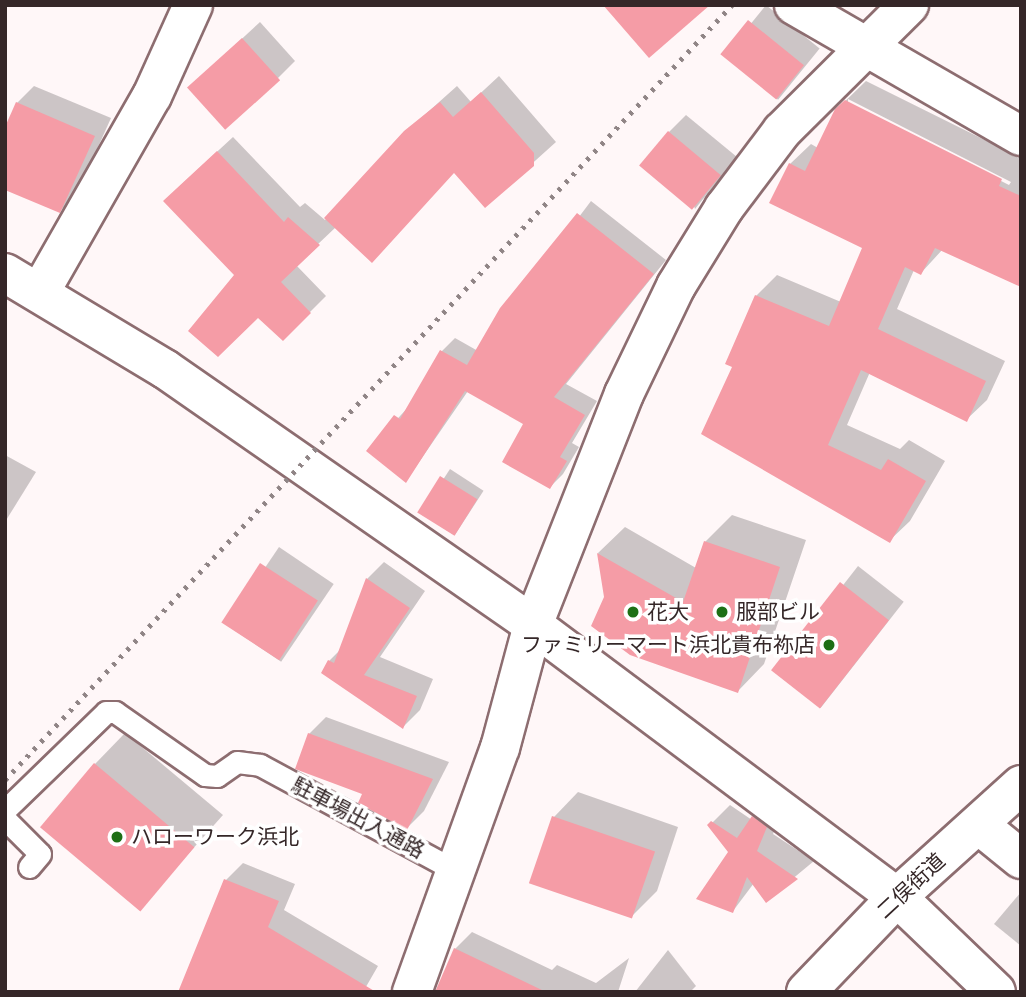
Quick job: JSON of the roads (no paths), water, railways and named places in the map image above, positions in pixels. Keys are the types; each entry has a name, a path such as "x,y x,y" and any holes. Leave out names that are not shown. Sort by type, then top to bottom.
{"street":[{"path":"40,292 152,96 193,5"},
{"path":"794,5 863,48 1021,136"},
{"path":"412,992 500,748 533,625 624,394 676,286 724,208 782,131 909,5"},
{"path":"5,274 40,292 251,427 533,625 897,897 996,992"},
{"name":"二俣街道","path":"806,992 897,897 1021,785"},
{"path":"979,825 1021,859"}],"lane":[{"name":"駐車場出入通路","path":"5,810 106,712 115,712 205,775 217,776 237,762 260,765 456,871"},
{"path":"5,819 40,854 29,867"}],"railway":[{"path":"5,780 732,5"}],"place":[{"name":"花大","path":"633,612"},
{"name":"服部ビル","path":"722,612"},
{"name":"ファミリーマート浜北貴布祢店","path":"829,645"},
{"name":"ハローワーク浜北","path":"117,837"}]}
